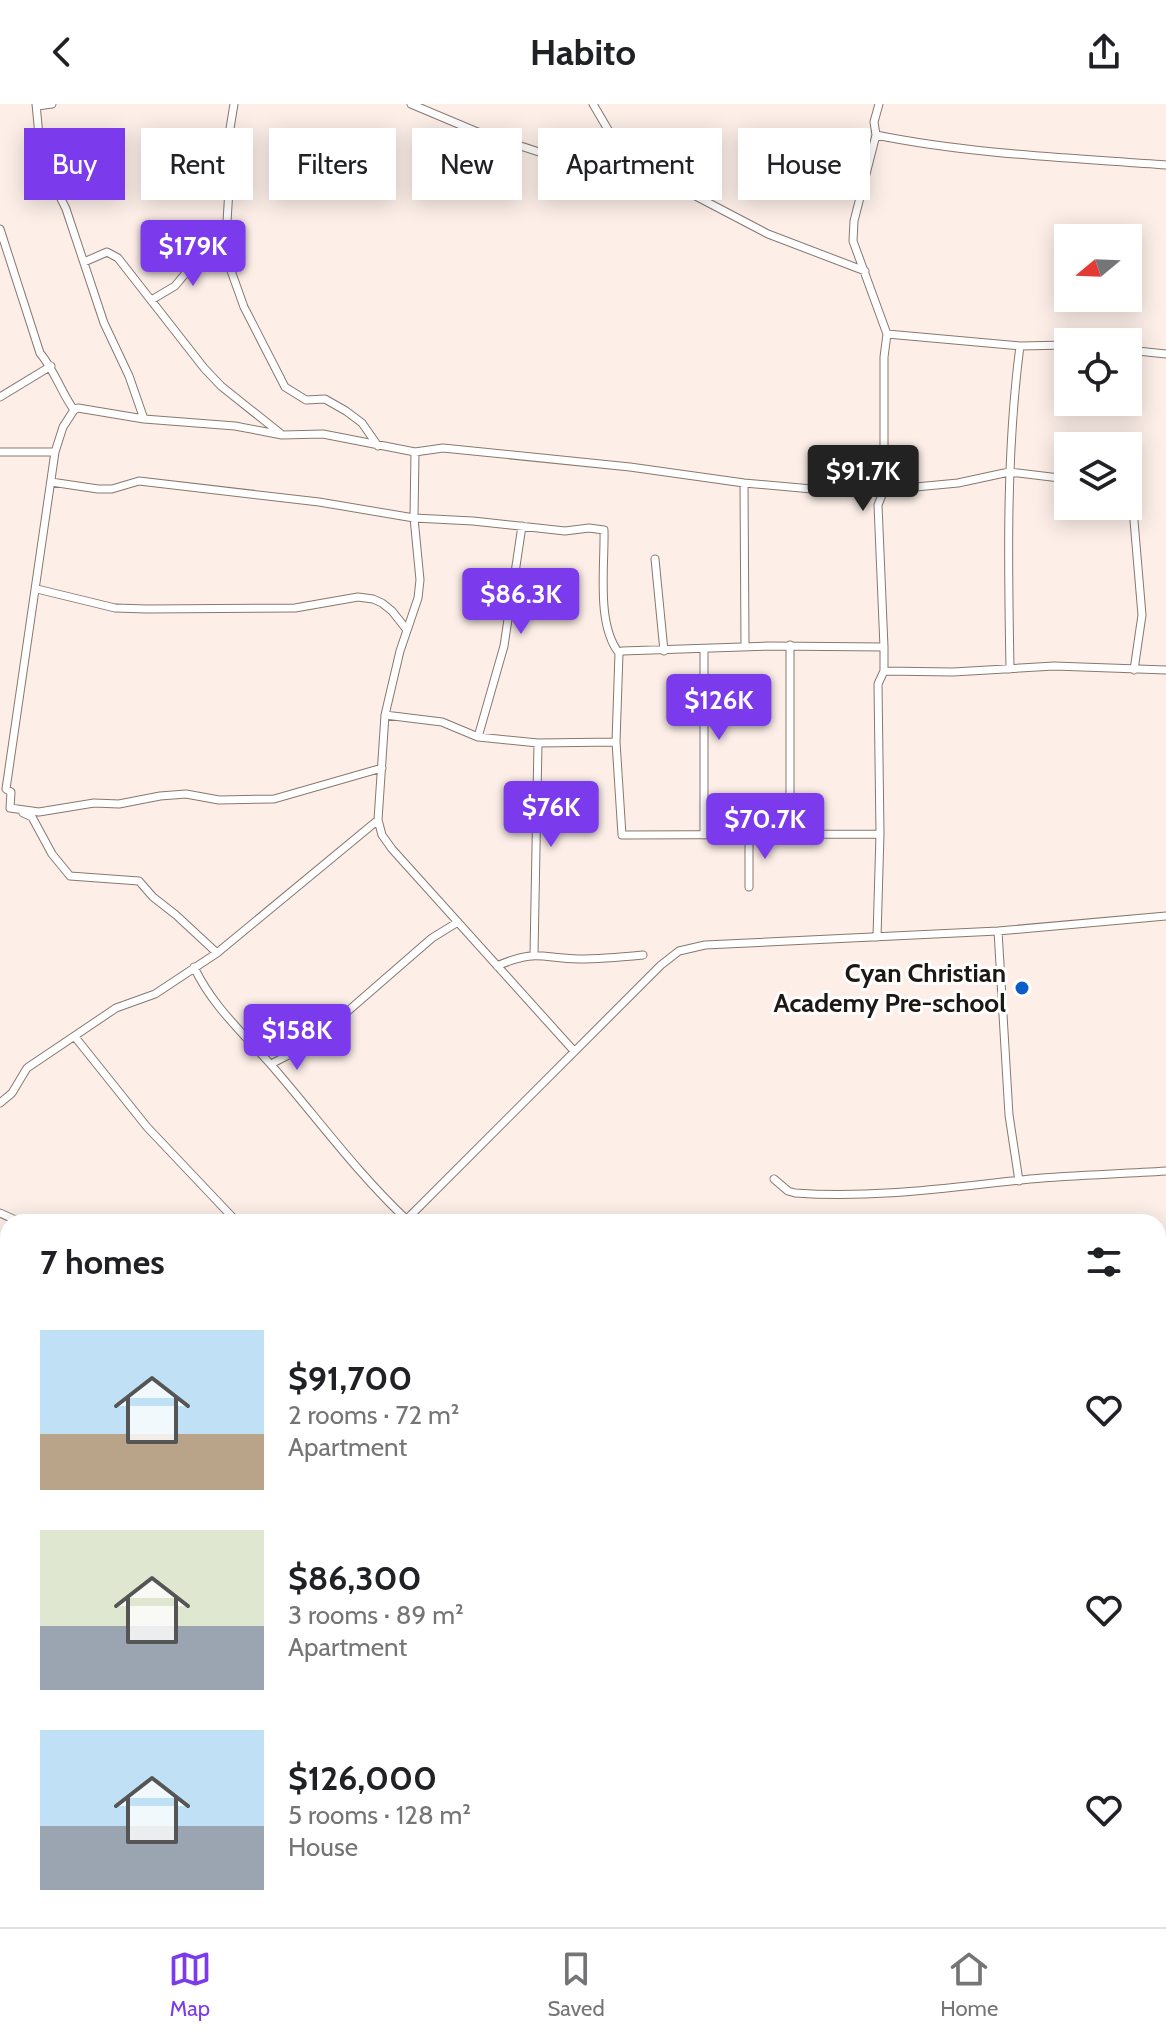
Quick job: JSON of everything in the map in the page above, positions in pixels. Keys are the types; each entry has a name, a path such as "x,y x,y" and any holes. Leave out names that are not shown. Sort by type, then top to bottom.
{"street":[{"path":"52,104 36,105 40,146 46,168 66,209 104,323 129,376 144,419"},
{"path":"234,104 227,147 230,173 225,254 244,307 285,387 306,400 325,399 346,411 362,423 379,446"},
{"path":"411,104 475,131 538,152"},
{"path":"593,104 607,128"},
{"path":"877,937 880,834 878,684 884,671 878,505 884,490 884,357 887,334 853,241 854,221 876,135 874,122 879,104"},
{"path":"876,135 902,141 997,151 1166,165"},
{"path":"703,200 768,234 865,271"},
{"path":"0,229 40,353 51,366 61,393 74,410"},
{"path":"84,262 107,252 114,254 153,299 204,368 221,386 282,435"},
{"path":"153,299 175,286 194,263 225,254"},
{"path":"0,266 11,266"},
{"path":"887,334 1020,346 1054,345"},
{"path":"1010,669 1009,472 1013,397 1020,346"},
{"path":"1142,351 1166,354"},
{"path":"0,397 51,366"},
{"path":"11,792 6,789 55,452 63,427 78,408 144,419 189,420 282,435 323,434 415,452 443,448 823,490 884,490 958,483 1009,472 1054,477"},
{"path":"0,452 55,452"},
{"path":"415,452 414,518 420,580 418,598 385,715 378,820 382,835 392,849 574,1051"},
{"path":"51,482 112,489 139,481 319,502 414,518 565,531 604,530 605,619 610,643 619,653 616,742 622,835 880,834"},
{"path":"744,483 745,646"},
{"path":"1134,520 1142,606 1134,670"},
{"path":"478,737 504,646 522,526"},
{"path":"655,559 664,651"},
{"path":"37,589 115,608 147,609 295,608 358,597 382,603 407,630"},
{"path":"790,645 790,834"},
{"path":"619,653 745,646 884,647"},
{"path":"704,649 704,835"},
{"path":"884,671 953,672 1054,666 1166,670"},
{"path":"385,715 442,722 478,737 538,743 616,742"},
{"path":"534,954 538,743"},
{"path":"10,808 39,812 186,794 219,800 274,799 382,768"},
{"path":"0,794 11,792"},
{"path":"10,808 11,792"},
{"path":"10,808 32,817 52,854 70,876 139,881 217,953"},
{"path":"0,1103 12,1093 27,1068 49,1051 116,1008 155,994 174,983 217,953 378,820"},
{"path":"749,834 749,887"},
{"path":"413,1214 661,965 679,951 705,945 998,931 1166,916"},
{"path":"271,1064 310,1044 432,938 458,922"},
{"path":"998,931 1009,1115 1019,1181"},
{"path":"497,966 534,954 580,959 643,955"},
{"path":"194,967 204,988 224,1014 400,1214"},
{"path":"75,1037 147,1127 229,1214"},
{"path":"774,1179 788,1191 803,1193 944,1189 1166,1171"}],"place":[{"name":"Cyan Christian Academy Pre-school","path":"1022,988"}]}
